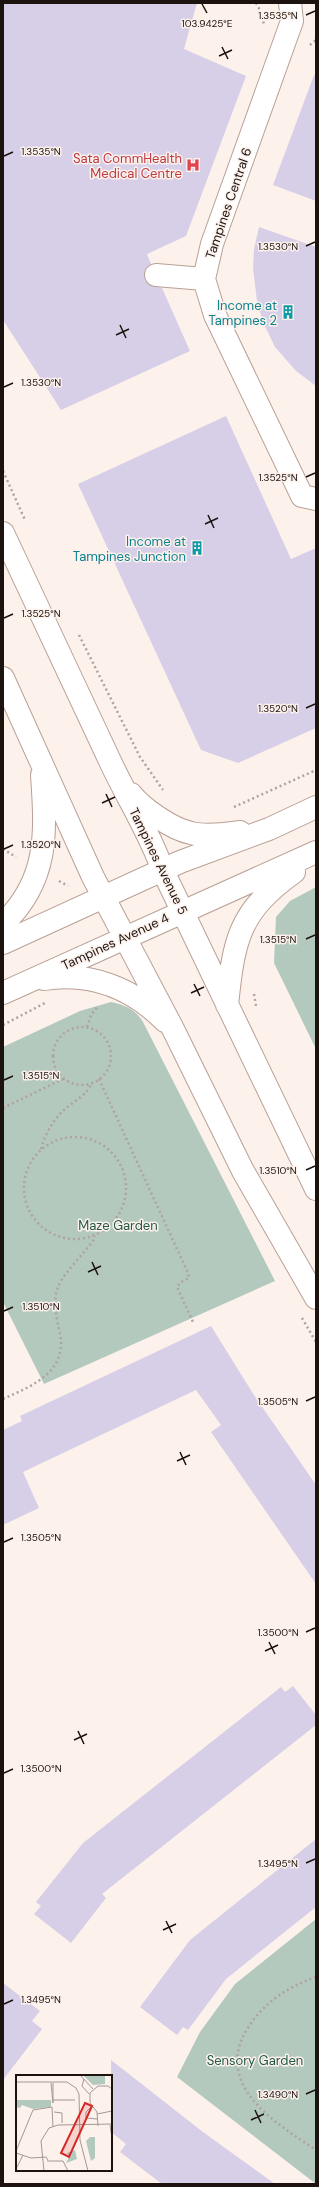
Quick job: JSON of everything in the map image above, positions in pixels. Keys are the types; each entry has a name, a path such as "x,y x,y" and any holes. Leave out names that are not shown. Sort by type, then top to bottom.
{"main road":[{"name":"Tampines Central 6","path":"290,3 292,21 212,244 204,279 214,315 302,496 316,499"},
{"path":"156,275 204,279"},
{"name":"Tampines Avenue 5","path":"3,533 117,776 156,853 162,871 183,911 227,1006 316,1189"},
{"path":"3,678 93,877 126,936 243,1171 316,1298"},
{"path":"3,924 12,916 33,884 42,855 45,826 40,760"},
{"path":"117,776 140,804 180,829 192,833 220,834 269,829"},
{"path":"3,942 180,862 269,829 316,807"},
{"name":"Tampines Avenue 4","path":"3,993 126,936 316,852"},
{"path":"227,1006 232,962 239,932 250,913 271,888 316,856"},
{"path":"26,982 76,977 112,984 129,993 152,1009 173,1029"}],"path":[{"path":"256,3 260,10 264,25 262,32"},
{"path":"3,471 26,521"},
{"path":"76,629 140,758 166,793"},
{"path":"232,808 316,770"},
{"path":"254,988 257,1009"},
{"path":"3,1025 49,1001"},
{"path":"87,1027 91,1015 100,1003"},
{"path":"41,1150 46,1136 58,1117 85,1094 91,1084 99,1079 110,1063 109,1044 104,1036 87,1027 77,1026 60,1036 54,1044 52,1053 53,1063 56,1072 63,1079 72,1084 91,1084"},
{"path":"3,1108 63,1079"},
{"path":"99,1079 188,1273 189,1278 180,1282 177,1287 193,1322"},
{"path":"71,1137 87,1138 97,1142 114,1155 122,1168 126,1184 125,1200 119,1215 109,1228 95,1236 79,1240 63,1239 36,1222 27,1209 24,1193 24,1177 31,1162 41,1150 55,1141 71,1137"},
{"path":"3,1399 39,1383 49,1374 56,1362 61,1347 61,1336 57,1320 57,1288 71,1264 90,1246 95,1236"},
{"path":"300,1316 316,1342"},
{"path":"316,1977 300,1983 272,2000 256,2016 246,2030 236,2056 239,2078 258,2106 277,2124 316,2150"}],"green space":[{"path":"316,887 316,1049 274,963 276,917 290,901"},
{"name":"Maze Garden","path":"111,1002 129,1008 137,1014 143,1022 275,1281 44,1384 3,1302 3,1047 80,1011"},
{"name":"Sensory Garden","path":"316,1919 316,2184 177,2077 200,2032 235,1984"}],"building":[{"path":"3,3 197,3 184,49 246,76 186,236 147,254 151,264 146,268 145,280 149,285 162,288 190,351 61,410 3,320"},
{"path":"314,75 316,76 316,201 273,185"},
{"name":"Income at Tampines 2","path":"259,227 316,247 316,386 296,371 275,347 263,322 257,301 253,268 254,249"},
{"name":"Income at Tampines Junction","path":"226,416 291,559 316,548 316,728 238,763 201,750 78,484"},
{"path":"211,1326 252,1392 316,1485 316,1584 211,1432 221,1425 196,1390 23,1472 39,1508 3,1525 3,1430 22,1421 20,1416"},
{"path":"293,1686 316,1715 316,1725 102,1894 106,1898 71,1943 34,1914 41,1906 36,1902 83,1843 281,1687 285,1692"},
{"path":"316,1839 316,1907 226,1979 188,2030 183,2027 177,2035 140,2007 190,1940"},
{"path":"3,1983 40,2011 32,2021 42,2029 3,2080"},
{"path":"111,2060 203,2132 275,2184 162,2184 120,2152 126,2144 112,2133"}],"place":[{"name":"Sata CommHealth Medical Centre","path":"193,165"},
{"name":"Income at Tampines 2","path":"288,312"},
{"name":"Income at Tampines Junction","path":"197,548"}]}
